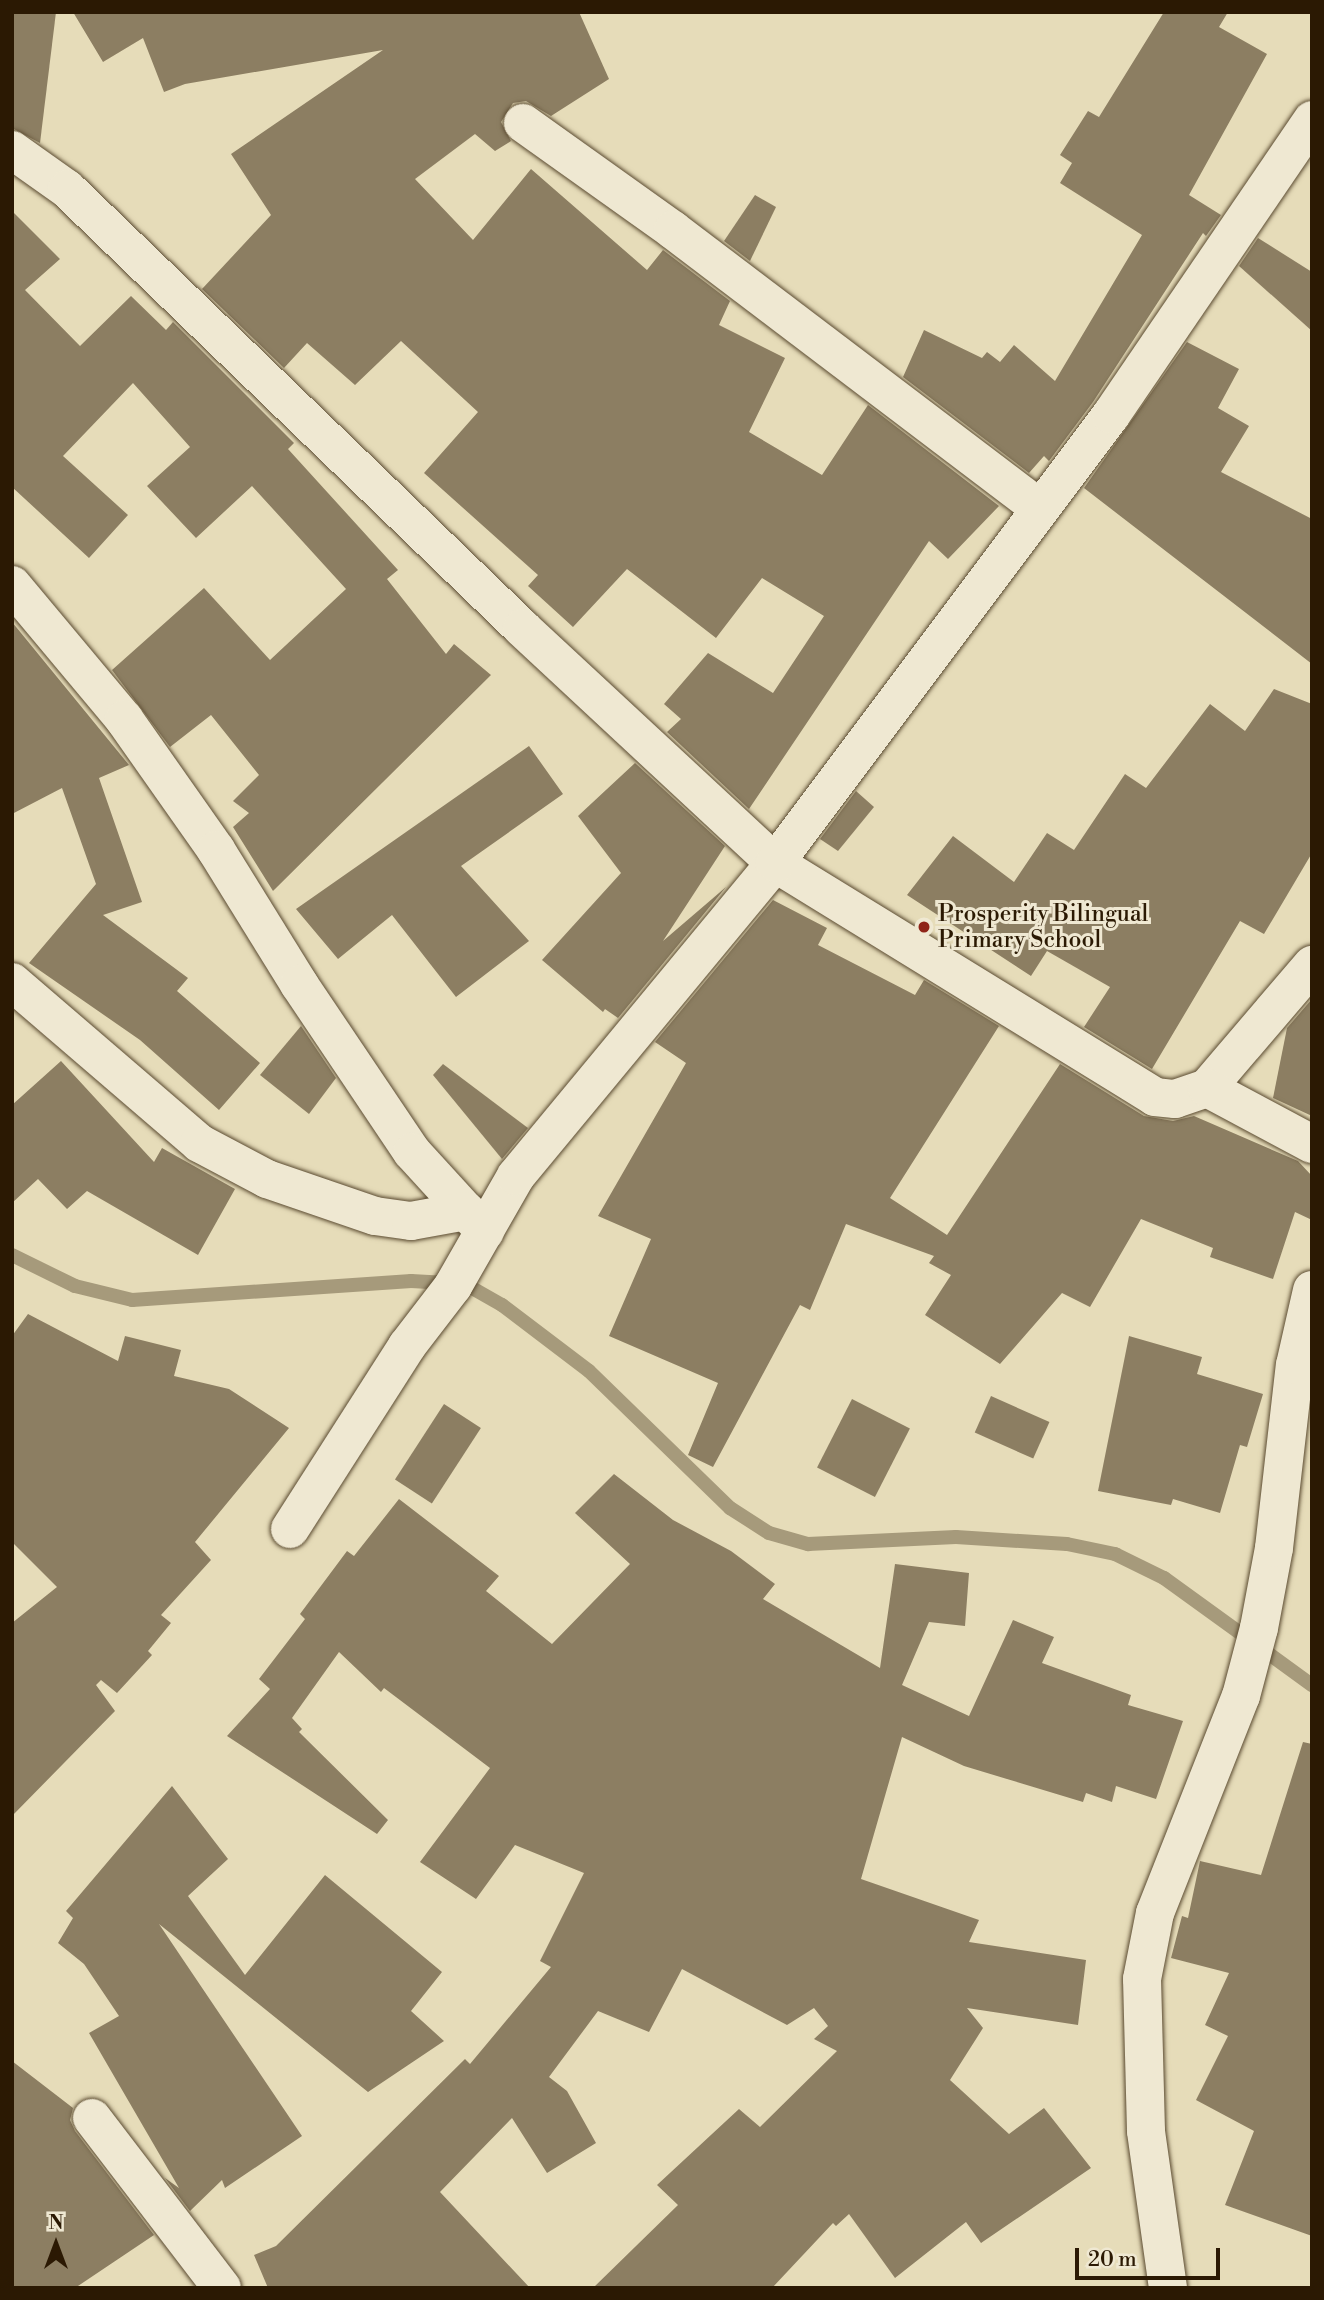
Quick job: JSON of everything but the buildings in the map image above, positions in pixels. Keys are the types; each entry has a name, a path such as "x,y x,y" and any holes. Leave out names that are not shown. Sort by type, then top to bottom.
{"street":[{"path":"290,1529 407,1346 453,1286 475,1221 516,1176 775,863 1111,415 1312,120"},
{"path":"523,122 828,345 1040,509"},
{"path":"12,150 67,189 522,628 775,863 1155,1097 1175,1100 1207,1088 1312,965"},
{"path":"12,586 124,719 216,850 299,984 412,1152 475,1221"},
{"path":"12,982 199,1143 267,1179 375,1216 411,1220 475,1221"},
{"path":"1207,1088 1312,1144"},
{"path":"1168,2288 1146,2131 1142,1979 1155,1913 1241,1696 1259,1628 1274,1548 1294,1365 1312,1290"},
{"path":"92,2118 222,2288"}],"waterway":[{"path":"12,1255 75,1286 132,1300 411,1281 465,1284 502,1305 589,1371 730,1508 769,1533 808,1544 956,1537 1067,1544 1115,1554 1164,1578 1312,1685"}],"place":[{"name":"Prosperity Bilingual Primary School","path":"924,927"}]}
